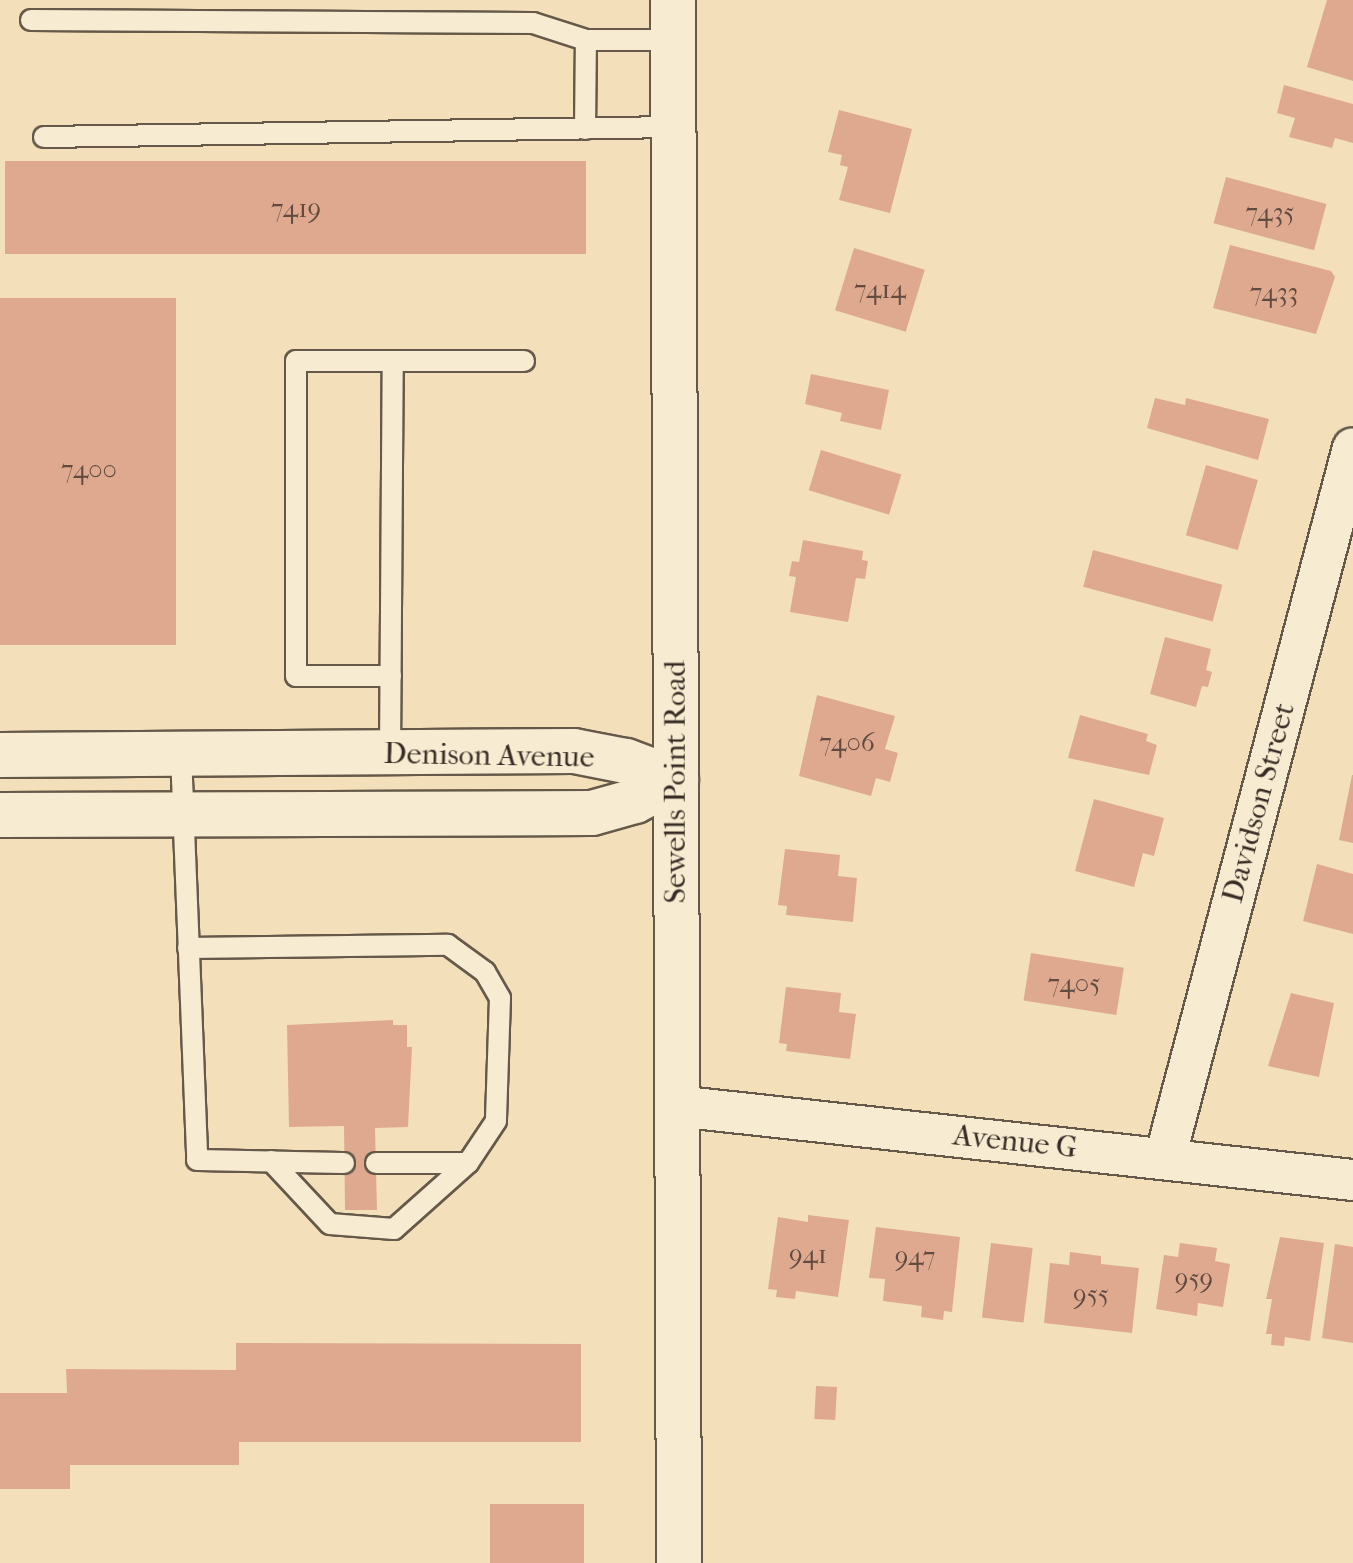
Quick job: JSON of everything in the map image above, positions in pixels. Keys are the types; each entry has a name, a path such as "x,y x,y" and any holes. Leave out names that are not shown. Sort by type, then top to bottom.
{"main road":[{"name":"Sewells Point Road","path":"674,20 679,1563"},
{"name":"Denison Avenue","path":"0,755 574,751 626,761 676,780"},
{"name":"Denison Avenue","path":"0,815 592,813 635,801 676,780"}],"street":[{"name":"Davidson Street","path":"1165,1158 1353,448"},
{"name":"Avenue G","path":"676,1106 1353,1180"}],"lane":[{"path":"31,20 533,23 586,40 674,20"},
{"path":"585,129 586,40"},
{"path":"44,137 674,127"},
{"path":"391,676 296,676 296,361 524,361"},
{"path":"390,753 393,361"},
{"path":"181,754 197,1160 344,1163"},
{"path":"188,948 448,945 485,972 500,998 496,1121 468,1163 394,1229 330,1224 271,1161"},
{"path":"376,1163 468,1163"}],"building":[{"path":"1327,0 1353,0 1353,81 1307,67"},
{"path":"1284,85 1353,104 1353,143 1335,138 1332,148 1289,137 1295,118 1277,113"},
{"path":"839,110 912,129 890,213 839,200 848,167 840,165 842,155 828,152"},
{"path":"5,161 586,161 586,254 5,254"},
{"path":"1226,177 1326,204 1314,250 1214,223"},
{"path":"1230,245 1331,271 1335,277 1316,334 1213,308"},
{"path":"854,248 925,270 906,332 835,310"},
{"path":"0,298 176,298 176,645 0,645"},
{"path":"811,374 889,390 881,430 840,421 842,413 805,404"},
{"path":"1155,398 1185,405 1186,398 1269,419 1258,460 1147,428"},
{"path":"821,450 901,475 889,515 809,490"},
{"path":"1206,465 1258,480 1238,550 1186,535"},
{"path":"803,540 863,551 862,560 868,561 865,579 856,578 848,622 790,612 796,577 789,576 792,561 799,562"},
{"path":"1093,550 1222,585 1213,621 1083,587"},
{"path":"1165,637 1211,649 1206,670 1212,672 1208,687 1202,686 1196,707 1150,694"},
{"path":"817,695 895,716 885,749 898,753 890,782 876,778 871,796 799,776"},
{"path":"1080,715 1148,734 1146,741 1157,745 1149,775 1068,758"},
{"path":"1353,775 1353,843 1339,840"},
{"path":"1094,799 1164,818 1154,856 1143,853 1134,887 1075,871"},
{"path":"785,849 840,855 838,876 857,878 853,922 786,915 787,906 778,905"},
{"path":"1317,864 1353,874 1353,934 1303,921"},
{"path":"1031,953 1124,968 1116,1015 1023,1000"},
{"path":"786,987 841,993 839,1012 856,1014 850,1059 786,1051 787,1044 779,1043"},
{"path":"1291,993 1334,1003 1319,1077 1268,1066"},
{"path":"393,1020 393,1025 407,1025 407,1047 412,1047 408,1127 375,1128 377,1210 345,1210 344,1126 289,1127 287,1025"},
{"path":"808,1215 849,1220 838,1297 796,1291 795,1299 776,1297 777,1290 768,1289 778,1217 808,1222"},
{"path":"876,1227 960,1237 952,1312 944,1311 943,1320 921,1317 922,1306 883,1301 885,1279 869,1278"},
{"path":"1280,1237 1324,1243 1310,1341 1285,1337 1284,1346 1271,1345 1272,1334 1266,1334 1272,1299 1266,1299"},
{"path":"991,1243 1033,1248 1024,1323 982,1317"},
{"path":"1180,1243 1217,1248 1215,1261 1230,1264 1223,1307 1198,1303 1197,1316 1156,1309 1164,1255 1178,1257"},
{"path":"1335,1244 1353,1247 1353,1343 1322,1338"},
{"path":"1070,1252 1101,1256 1101,1264 1139,1268 1132,1333 1044,1323 1050,1263 1069,1265"},
{"path":"236,1343 581,1344 581,1442 239,1442 239,1465 70,1465 70,1489 0,1489 0,1393 67,1393 66,1369 236,1370"},
{"path":"816,1386 837,1387 835,1420 814,1419"},
{"path":"490,1504 584,1504 584,1563 490,1563"}]}
